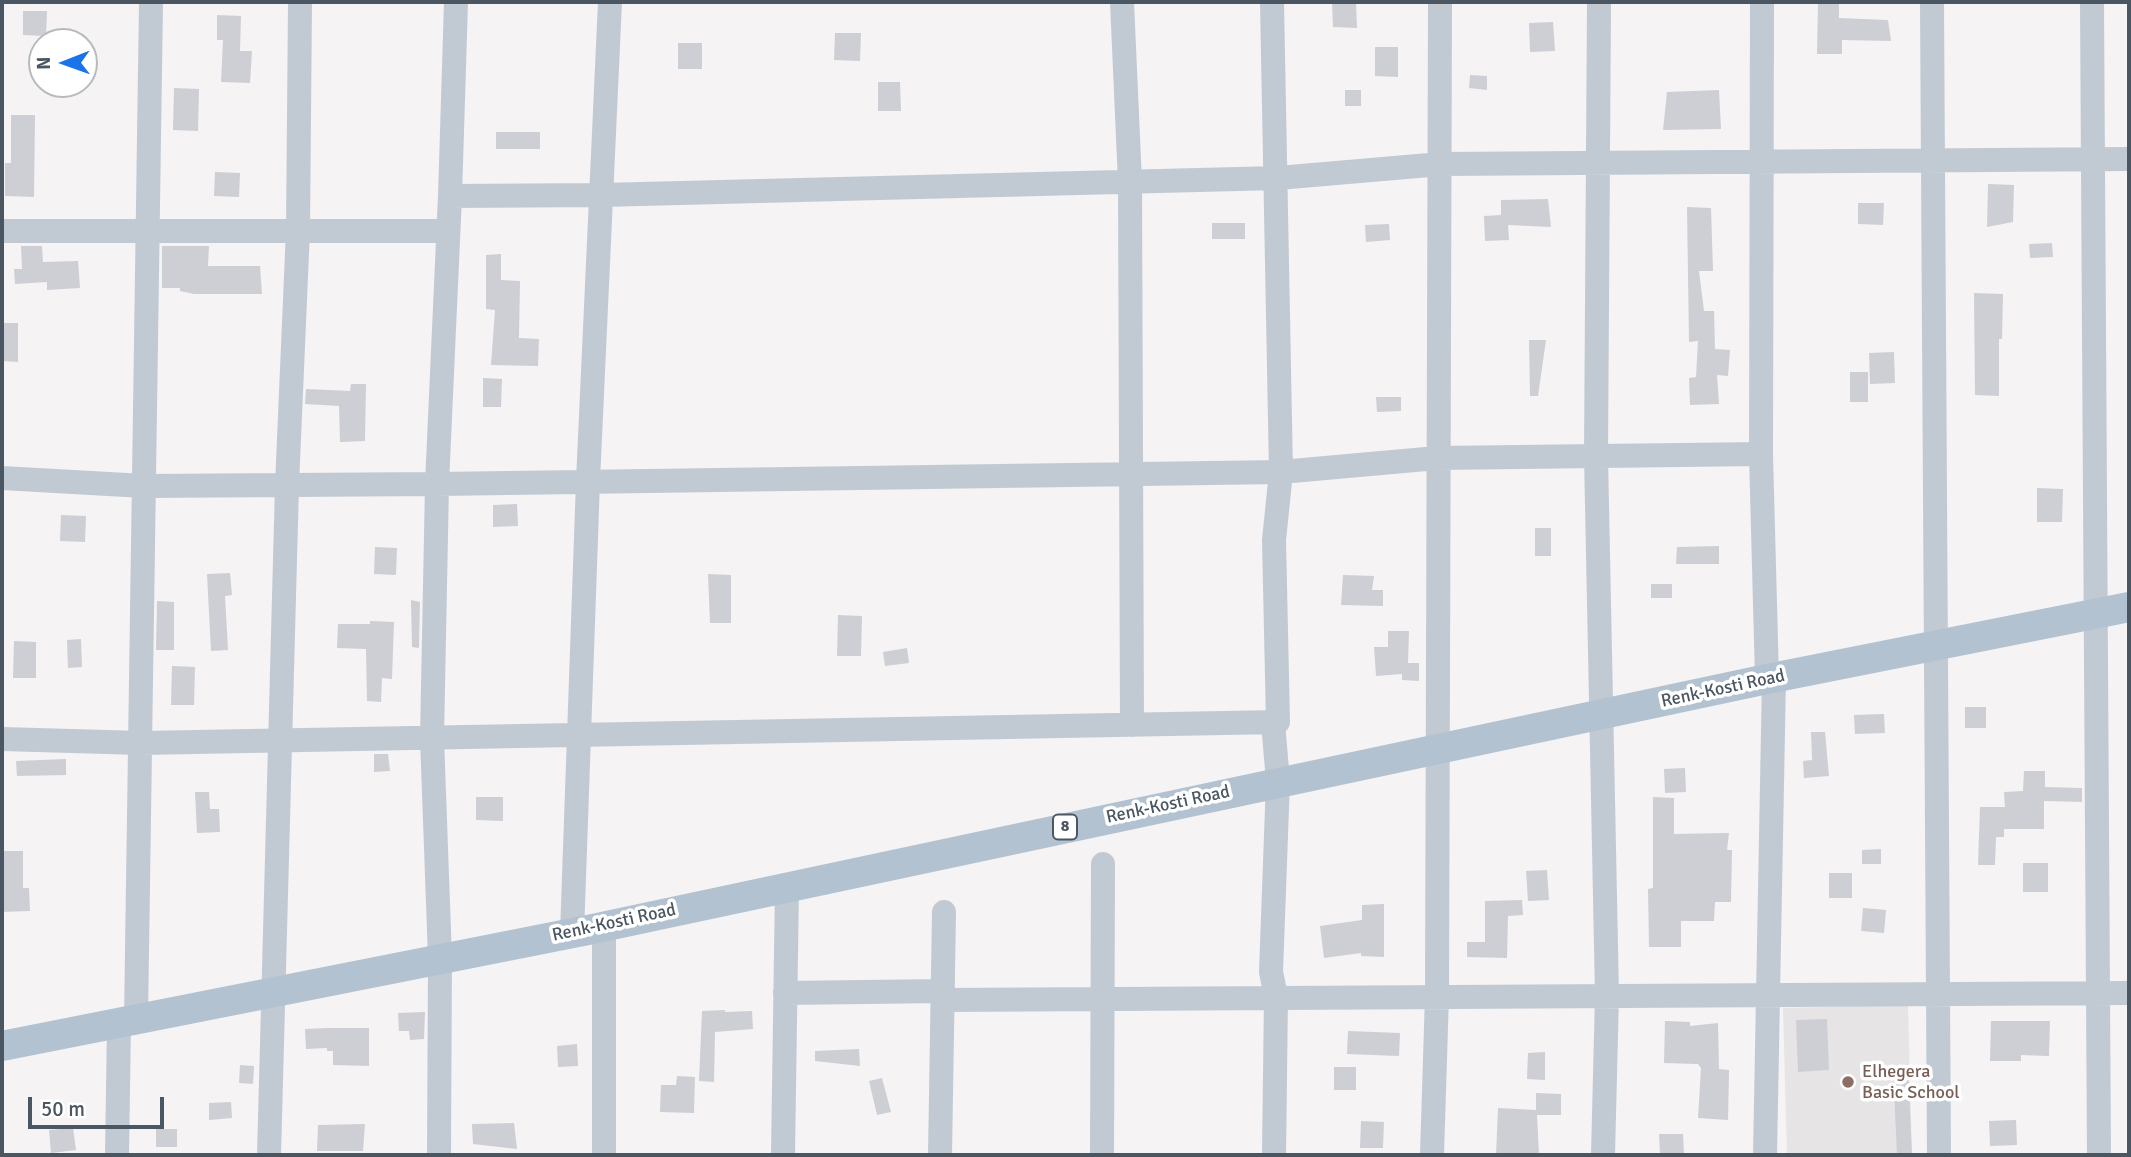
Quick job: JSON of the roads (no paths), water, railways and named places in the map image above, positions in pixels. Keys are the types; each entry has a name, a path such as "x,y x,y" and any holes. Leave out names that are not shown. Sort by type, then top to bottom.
{"main road":[{"name":"Renk-Kosti Road","path":"2,1046 572,933 1278,781 1602,716 1771,678 2129,607"}],"street":[{"path":"117,1155 127,1021 141,743 151,2"},
{"path":"269,1155 287,485 298,230 300,2"},
{"path":"439,1155 440,958 432,738 437,484 456,2"},
{"path":"572,933 588,481 610,2"},
{"path":"1122,2 1130,182 1132,725"},
{"path":"1272,2 1278,177 1281,472 1274,540 1278,722"},
{"path":"1432,1155 1437,995 1440,2"},
{"path":"1599,2 1596,456 1608,995 1604,1155"},
{"path":"1762,2 1762,454 1771,678 1765,1155"},
{"path":"1931,2 1938,645 1939,1155"},
{"path":"2092,2 2099,1155"},
{"path":"450,195 601,195 1130,182 1278,177 1441,164 2129,159"},
{"path":"2,231 447,231"},
{"path":"2,478 144,486 437,484 1281,472 1437,458 1762,454"},
{"path":"2,739 141,743 1278,722"},
{"path":"1274,1155 1276,996 1271,972 1278,781 1273,723 1278,722"},
{"path":"1102,1155 1105,998 1103,863"},
{"path":"783,1155 787,887"},
{"path":"940,1155 944,912"},
{"path":"604,926 604,1155"},
{"path":"785,993 1105,998 2129,993"}],"place":[{"name":"Elhegera Basic School","path":"1848,1082"}]}
